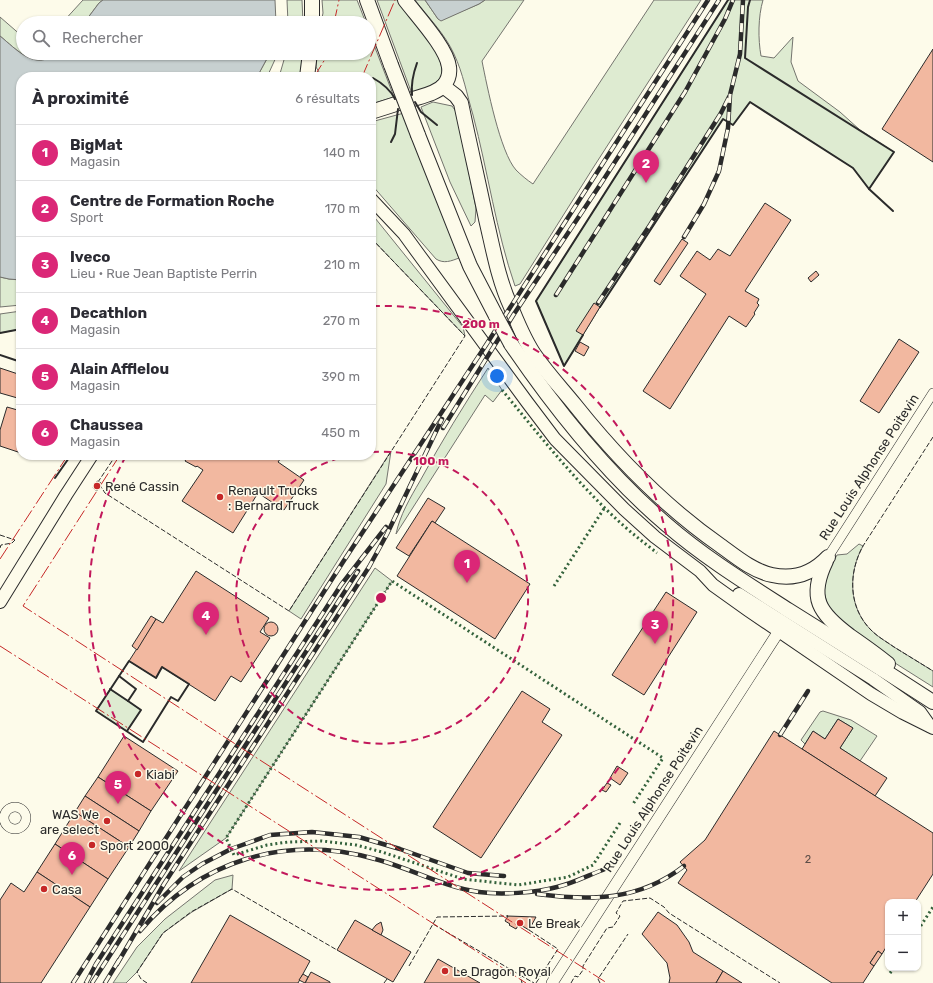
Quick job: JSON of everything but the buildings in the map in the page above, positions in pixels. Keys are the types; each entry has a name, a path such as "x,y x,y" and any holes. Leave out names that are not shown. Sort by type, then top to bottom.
{"main road":[{"path":"312,0 312,16"},
{"path":"367,0 373,16"},
{"path":"405,0 431,33 446,58 449,68 448,78 443,86 435,92 413,99"},
{"path":"376,24 470,266 511,344 535,379 603,464 666,524 704,554 752,587 933,702"},
{"path":"308,72 309,60"},
{"path":"443,86 456,96 461,103 498,272 510,306 535,356 602,440 658,496 698,530 754,568 772,575 783,577 792,576 811,571 828,556"},
{"path":"376,110 396,104"},
{"path":"376,204 404,234 555,438 624,509 655,537 700,571 857,669 920,712 932,727"},
{"path":"0,602 89,460"},
{"path":"828,556 819,576 817,588 818,597 824,613 890,665 933,694"},
{"path":"700,571 713,585 871,694 903,713 932,727"}],"street":[{"name":"Rue Louis Alphonse Poitevin","path":"828,556 933,393"},
{"path":"777,618 779,631 784,629 833,660 857,669"},
{"name":"Rue Louis Alphonse Poitevin","path":"552,983 779,631"}],"green space":[{"path":"83,0 103,0 89,16 68,16"},
{"path":"287,0 302,0 303,16 288,16"},
{"path":"322,0 357,0 363,16 322,16"},
{"path":"377,0 400,0 421,27 436,51 440,62 442,72 438,82 412,94"},
{"path":"415,0 425,0 438,19 441,20 485,0 524,0 482,61 495,118 505,149 516,170 533,184 654,0 701,0 520,284 515,286 497,223 478,136 460,69 446,40"},
{"path":"728,0 763,0 759,28 761,56 774,58 793,37 791,62 798,81 840,112 860,130 894,152 869,189 853,168 750,102 733,125 723,119 600,307 564,366 536,301"},
{"path":"0,17 16,31 16,49 0,36"},
{"path":"376,50 394,97 376,102 376,72 319,72 316,67 316,60 376,60"},
{"path":"266,60 275,60 269,72 260,72"},
{"path":"284,60 302,60 301,72 280,72"},
{"path":"433,102 452,106 457,113 476,208 475,222 471,226 450,182 421,107"},
{"path":"404,113 459,258 448,262 439,261 436,259 376,190 376,121"},
{"path":"376,219 463,327 465,336 376,243"},
{"path":"0,277 16,280 16,305 0,307"},
{"path":"16,312 16,330 0,333 0,314"},
{"path":"488,368 502,390 493,402 485,395 396,534 403,513 436,452"},
{"path":"391,451 386,484 301,619 289,611"},
{"path":"859,544 863,546 858,556 853,579 853,590 858,612 864,622 877,635 933,671 933,687 895,663 847,628 827,605 824,591 824,579 837,555 847,554"},
{"path":"375,568 392,581 226,838 179,871"},
{"path":"110,689 141,710 127,731 96,711"},
{"path":"823,711 851,720 877,736 860,761 840,748 853,728 838,719 825,739 813,731 805,744 801,740 820,712"},
{"path":"233,875 232,889 192,912 163,933 137,972 126,983 113,983 137,947 165,919 215,880"}],"shaded area":[{"path":"103,0 275,0 276,16 89,16"},
{"path":"425,0 485,0 441,21"},
{"path":"0,36 16,49 16,60 266,60 260,72 16,72 16,280 0,277"}],"railway":[{"path":"73,983 343,562 486,345 708,0"},
{"path":"443,428 514,314 602,182 719,0"},
{"path":"556,295 685,92 725,19 733,0"},
{"path":"684,237 704,204 719,171 728,128 730,95 740,54 743,0"},
{"path":"598,303 650,225 721,113 729,97"},
{"path":"117,964 164,884 369,567 387,534 442,419"},
{"path":"86,983 96,964 341,585 386,527"},
{"path":"92,983 358,571"},
{"path":"780,735 808,691"},
{"path":"157,903 183,877 202,864 231,849 270,835 312,832 359,837 400,849 468,873 504,876"},
{"path":"140,931 164,906 189,886 217,870 246,859 277,852 309,850 342,852 375,859 466,890 488,893 539,891 563,885 605,869"},
{"path":"537,894 576,898 614,896 650,886 667,878 684,866"},
{"path":"105,983 119,960"}],"hedge":[{"path":"502,390 561,461 592,495 636,537 657,553"},
{"path":"554,586 605,507"},
{"path":"620,823 593,865 568,877 518,885 463,879 382,852 356,845 322,841 288,842 267,845 234,855 226,838 392,581 663,758 633,804"},
{"path":"921,925 933,907"}],"fence":[{"path":"113,460 98,482 105,493 289,611 465,336 376,243"},
{"path":"933,437 863,546 858,556 853,579 855,601 858,612 864,622 872,631 894,647 933,671"},
{"path":"0,535 15,540"},
{"path":"0,548 1,545 12,543 15,540"},
{"path":"147,983 141,979 137,972 163,933 191,912 232,889 337,950"},
{"path":"571,983 575,976 578,977 583,970 583,966 607,928 613,927 620,916 616,913 623,901 650,898 664,907 669,913 780,983"},
{"path":"433,924 437,917 508,916"},
{"path":"409,966 433,924 520,975 522,983"},
{"path":"529,930 558,949 536,983"},
{"path":"600,983 598,979 628,934"},
{"path":"520,975 534,983"},
{"path":"384,983 387,979"}],"wall":[{"path":"583,335 564,366 536,301 728,0"},
{"path":"600,307 723,119 733,125 750,102 853,168 869,189 894,152 745,58 748,7 750,0"},
{"path":"412,95 414,71 417,63"},
{"path":"376,80 391,92 395,99"},
{"path":"415,102 421,112 437,125"},
{"path":"391,142 395,134 398,109"},
{"path":"869,189 893,211"},
{"path":"0,333 16,330"},
{"path":"0,355 16,360"},
{"path":"55,478 68,460"},
{"path":"129,661 156,678 162,667 189,684 178,701 171,697 143,742 96,711 129,661"},
{"path":"110,689 128,701 136,689 119,676"},
{"path":"127,731 141,710 128,701"}],"power":[{"path":"336,16 339,0"},
{"path":"376,44 395,0"},
{"path":"317,72 325,60"},
{"path":"364,72 369,60"},
{"path":"0,559 65,460"},
{"path":"117,460 23,606 607,983"},
{"path":"0,646 526,983"}],"place":[{"name":"Centre de Formation Roche","path":"646,183"},
{"name":"René Cassin","path":"97,486"},
{"name":"Renault Trucks : Bernard Truck","path":"220,497"},
{"name":"BigMat","path":"467,583"},
{"name":"Decathlon","path":"206,635"},
{"name":"Iveco","path":"655,644"},
{"name":"Kiabi","path":"138,774"},
{"name":"Alain Afflelou","path":"118,804"},
{"name":"WAS We are select","path":"107,821"},
{"name":"Sport 2000","path":"92,845"},
{"name":"Chaussea","path":"72,875"},
{"name":"Casa","path":"44,889"},
{"name":"Le Break","path":"520,923"},
{"name":"Le Dragon Royal","path":"445,971"}]}
